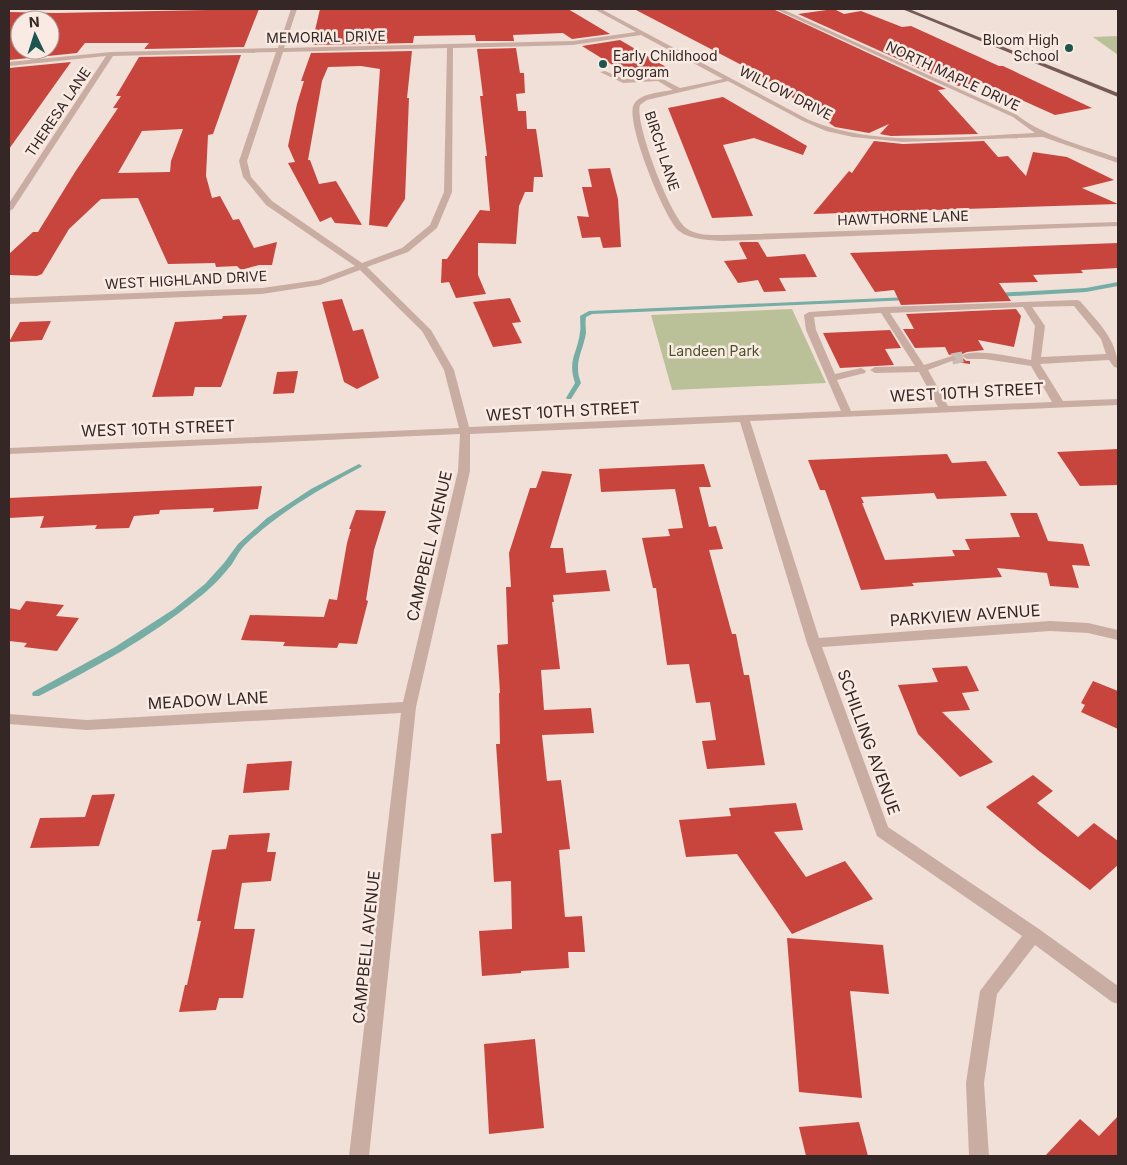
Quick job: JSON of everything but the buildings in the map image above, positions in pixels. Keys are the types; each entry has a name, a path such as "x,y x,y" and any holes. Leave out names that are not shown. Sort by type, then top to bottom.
{"main road":[{"path":"905,9 1118,95"}],"street":[{"name":"CAMPBELL AVENUE","path":"294,9 243,161 246,177 269,203 361,266 426,330 449,370 465,432 464,471 408,707 359,1156"},
{"name":"WILLOW DRIVE","path":"597,9 821,127 860,136 903,140 1040,135"},
{"name":"NORTH MAPLE DRIVE","path":"778,9 1015,116 1040,135 1100,153 1118,161"},
{"name":"MEMORIAL DRIVE","path":"9,64 111,54 573,43 643,33"},
{"name":"WEST HIGHLAND DRIVE","path":"9,301 262,291 320,282 405,250 434,226 448,192 450,47"},
{"name":"THERESA LANE","path":"9,209 111,54"},
{"path":"603,72 623,81 659,79 678,90"},
{"name":"BIRCH LANE","path":"688,233 680,229 670,215 634,111 638,102 644,98 730,79"},
{"name":"HAWTHORNE LANE","path":"688,233 723,238 1118,224"},
{"path":"847,414 811,330 809,315 884,310 1077,303 1106,338 1115,361 1036,362 985,356 967,356"},
{"path":"1026,304 1040,326 1036,362 1059,404"},
{"path":"884,310 946,410"},
{"path":"875,370 922,369 952,359"},
{"path":"831,378 861,371"},
{"name":"WEST 10TH STREET","path":"9,451 1118,402"},
{"name":"SCHILLING AVENUE","path":"744,419 814,643 882,831 1033,934 1118,996"},
{"name":"PARKVIEW AVENUE","path":"814,643 1050,626 1088,628 1118,635"},
{"name":"MEADOW LANE","path":"9,719 87,725 408,707"},
{"path":"979,1156 975,1083 989,991 1033,934"}],"green space":[{"path":"1118,36 1118,55 1093,37"},
{"name":"Landeen Park","path":"792,309 826,383 672,390 651,315"}],"waterway":[{"path":"997,295 1086,290 1118,284"},
{"path":"569,398 578,383 575,365 583,334 583,316 591,312 908,299"},
{"path":"36,694 118,649 158,624 208,586 227,565 241,545 256,531 313,491 359,466"}],"tunnel":[{"path":"952,359 967,356"}],"place":[{"name":"Bloom High School","path":"1069,48"},
{"name":"Early Childhood Program","path":"603,64"}]}
